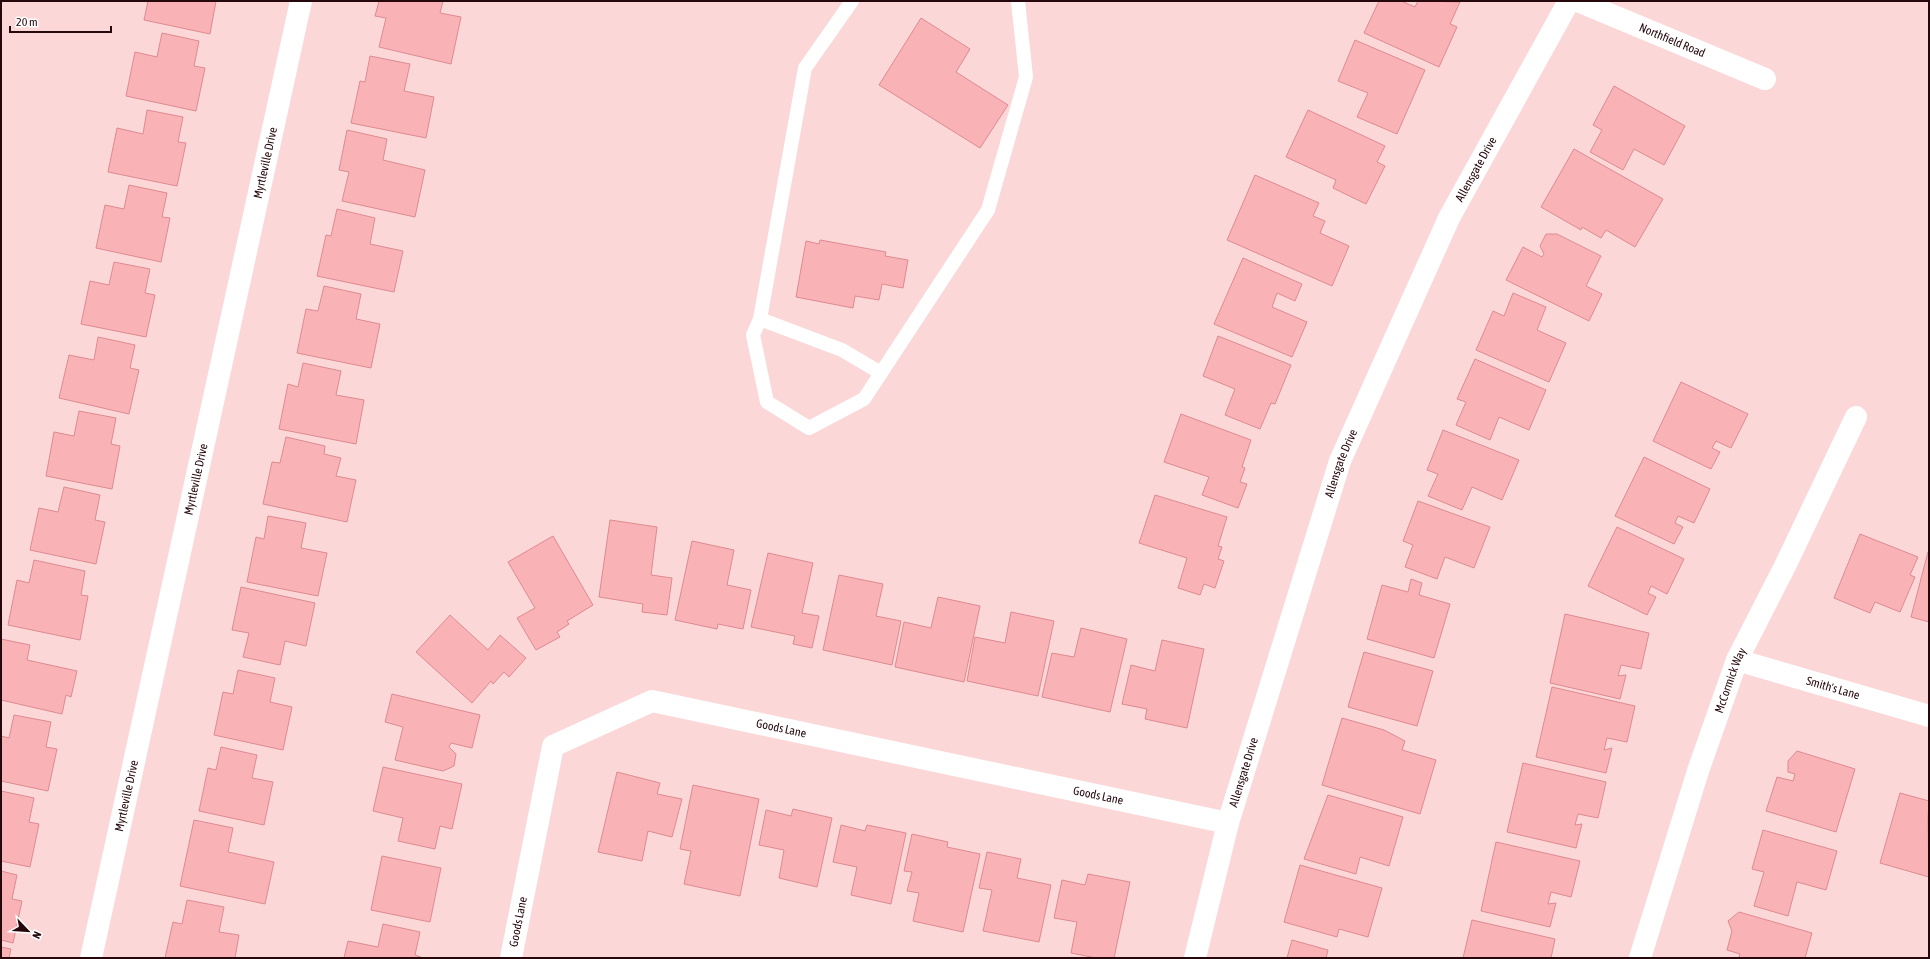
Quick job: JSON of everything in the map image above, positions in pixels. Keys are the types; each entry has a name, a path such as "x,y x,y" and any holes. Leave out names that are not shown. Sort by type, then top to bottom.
{"street":[{"name":"Myrtleville Drive","path":"91,958 301,1"},
{"name":"Allensgate Drive","path":"1195,958 1228,824 1340,461 1449,218 1569,1"},
{"name":"Northfield Road","path":"1578,1 1765,79"},
{"name":"McCormick Way","path":"1640,958 1698,771 1737,660 1786,564 1856,417"},
{"name":"Smith's Lane","path":"1737,660 1929,716"},
{"name":"Goods Lane","path":"511,958 553,746 652,701 1228,824"}],"lane":[{"path":"852,1 805,68 760,319 753,335 767,402 809,428 864,399 988,210 1026,77 1018,1"},
{"path":"760,319 842,350 881,373"}],"building":[{"path":"148,1 216,1 210,34 144,20"},
{"path":"379,1 443,1 440,13 461,17 451,64 379,47 386,18 375,16"},
{"path":"1379,1 1401,1 1415,7 1418,1 1460,2 1450,24 1457,27 1439,67 1364,33"},
{"path":"921,18 970,49 956,72 1008,105 980,148 879,85"},
{"path":"162,33 199,41 194,66 205,68 196,111 126,96 135,52 157,57"},
{"path":"1355,40 1425,70 1397,134 1357,117 1368,93 1338,81"},
{"path":"370,56 410,64 404,91 434,97 426,138 351,123 360,81 365,82"},
{"path":"1614,86 1685,126 1664,165 1634,149 1623,170 1590,152 1602,130 1593,125"},
{"path":"147,110 183,117 178,142 186,143 177,186 108,172 117,128 143,134"},
{"path":"1308,110 1385,146 1377,162 1385,166 1366,204 1333,188 1336,180 1286,157"},
{"path":"347,130 387,139 383,160 425,170 415,217 342,201 349,172 339,170"},
{"path":"1574,149 1663,199 1635,247 1606,230 1601,238 1582,227 1581,230 1541,207"},
{"path":"1255,175 1319,203 1313,216 1325,221 1320,233 1349,246 1332,286 1227,240"},
{"path":"129,185 167,193 162,217 170,218 161,262 96,248 105,205 124,209"},
{"path":"337,209 375,218 370,244 403,251 394,292 317,276 326,235 331,236"},
{"path":"1546,234 1557,234 1601,256 1586,286 1602,294 1589,321 1506,280 1523,247 1542,257 1544,254 1540,246"},
{"path":"820,240 886,252 885,256 908,260 903,288 882,284 879,300 855,296 853,308 796,297 806,241 819,244"},
{"path":"1243,258 1302,284 1295,301 1277,293 1272,307 1307,322 1292,357 1214,324"},
{"path":"114,262 150,269 145,293 155,295 146,337 81,324 90,281 109,285"},
{"path":"324,286 361,294 356,319 380,324 371,368 297,353 306,309 318,311"},
{"path":"1513,293 1546,307 1537,330 1566,343 1549,382 1476,350 1493,311 1504,316"},
{"path":"1218,336 1291,365 1275,404 1271,403 1260,429 1225,415 1235,389 1203,376"},
{"path":"98,337 135,345 130,368 139,370 129,414 59,398 69,355 94,360"},
{"path":"1475,359 1546,390 1529,430 1499,417 1490,440 1456,425 1466,402 1457,399"},
{"path":"303,363 341,371 336,395 364,400 356,444 279,429 288,384 298,387"},
{"path":"1681,382 1748,414 1731,448 1716,441 1712,448 1720,452 1711,469 1653,441"},
{"path":"79,411 116,418 111,444 120,446 112,489 46,476 54,432 74,436"},
{"path":"1181,414 1251,440 1242,467 1245,468 1240,482 1247,484 1238,508 1202,495 1209,477 1164,462"},
{"path":"1443,430 1519,460 1502,500 1472,487 1462,510 1428,496 1438,474 1427,470"},
{"path":"286,437 325,446 324,454 341,458 336,476 356,480 347,522 263,504 272,462 280,463"},
{"path":"1644,457 1710,489 1694,523 1678,516 1675,523 1683,527 1674,544 1615,516"},
{"path":"64,487 100,495 95,520 105,522 96,564 30,550 39,508 58,512"},
{"path":"1155,495 1227,517 1218,546 1222,547 1218,559 1224,561 1215,588 1204,584 1200,595 1178,588 1187,558 1139,543"},
{"path":"1418,501 1490,527 1474,568 1445,557 1437,579 1405,567 1413,545 1403,541"},
{"path":"268,516 306,523 301,548 327,553 318,596 247,582 256,537 264,539"},
{"path":"610,520 657,527 651,575 672,578 667,615 642,612 643,604 599,597"},
{"path":"1617,527 1684,559 1667,594 1651,586 1648,593 1656,597 1647,615 1588,586"},
{"path":"1860,534 1918,557 1910,575 1915,577 1900,612 1875,602 1870,613 1834,598"},
{"path":"553,536 593,605 567,621 569,624 557,632 560,637 536,650 517,618 535,608 508,562"},
{"path":"692,541 734,550 727,585 751,590 743,629 718,624 717,629 675,620"},
{"path":"1929,552 1929,622 1911,617"},
{"path":"768,553 813,563 802,613 819,616 812,648 793,644 795,636 751,627"},
{"path":"34,560 85,571 81,595 88,596 80,640 8,625 17,580 29,583"},
{"path":"839,575 883,584 876,616 901,621 892,665 823,650"},
{"path":"1411,579 1422,583 1419,595 1450,604 1434,658 1367,639 1382,585 1408,592"},
{"path":"241,587 315,603 306,646 285,641 280,665 243,657 249,633 232,630"},
{"path":"938,597 980,606 964,682 895,667 904,622 931,628"},
{"path":"1011,612 1054,621 1038,696 967,681 975,637 1005,643"},
{"path":"1565,614 1649,633 1641,669 1621,665 1618,676 1626,675 1620,699 1550,683"},
{"path":"450,615 488,650 500,635 526,658 509,677 504,672 493,684 491,681 472,703 416,652"},
{"path":"1081,628 1127,639 1110,712 1042,697 1052,653 1074,657"},
{"path":"1,639 30,645 27,660 77,671 71,697 66,695 62,714 1,700"},
{"path":"1162,640 1204,649 1187,728 1145,719 1147,709 1122,704 1131,665 1155,671"},
{"path":"1364,652 1433,671 1417,726 1348,707"},
{"path":"238,670 275,678 270,702 292,707 283,750 214,735 223,692 233,694"},
{"path":"1552,687 1635,706 1627,742 1607,738 1604,750 1612,748 1606,773 1536,757"},
{"path":"392,694 480,715 472,748 451,743 449,747 456,754 454,766 443,771 395,760 403,727 385,722"},
{"path":"14,715 51,722 46,747 57,749 48,791 1,781 1,736 9,738"},
{"path":"1342,718 1384,730 1405,741 1402,750 1436,760 1420,814 1322,785"},
{"path":"221,747 257,755 252,778 273,782 264,825 199,811 208,768 216,770"},
{"path":"1797,751 1855,769 1836,832 1766,811 1777,777 1793,781 1795,774 1788,772 1788,761"},
{"path":"1523,763 1606,782 1598,818 1578,814 1575,825 1582,824 1576,848 1507,832"},
{"path":"383,767 462,784 452,829 440,826 435,849 398,841 403,818 373,811"},
{"path":"617,772 660,783 657,794 682,799 672,837 648,831 642,861 598,852"},
{"path":"693,785 759,799 740,896 684,884 691,851 680,849"},
{"path":"1,791 34,798 29,822 39,824 30,867 1,861"},
{"path":"1900,793 1929,801 1929,877 1880,863"},
{"path":"1328,795 1403,817 1389,866 1360,857 1356,874 1304,859"},
{"path":"793,809 832,818 817,887 779,878 784,850 759,845 766,810 791,816"},
{"path":"194,820 233,828 228,852 274,862 265,904 180,886"},
{"path":"841,825 865,831 867,825 906,833 891,904 851,895 857,867 833,862"},
{"path":"1763,830 1837,851 1826,890 1797,882 1788,916 1754,906 1764,872 1752,869"},
{"path":"912,834 948,842 947,847 980,854 963,932 913,921 919,893 907,891 912,872 904,871"},
{"path":"1496,842 1580,861 1571,897 1551,892 1548,904 1556,903 1550,927 1481,911"},
{"path":"987,852 1021,859 1017,878 1051,885 1039,942 983,931 992,890 979,888"},
{"path":"382,856 441,868 430,922 371,910"},
{"path":"1300,865 1382,888 1368,937 1339,929 1337,937 1284,922"},
{"path":"1,871 17,875 12,899 22,901 13,943 1,940"},
{"path":"1088,874 1130,882 1114,958 1096,958 1071,953 1077,922 1054,918 1062,880 1085,885"},
{"path":"187,900 224,907 219,932 239,935 235,958 165,958 173,922 182,924"},
{"path":"1739,912 1812,933 1805,958 1739,958 1740,954 1727,950 1732,931 1728,921"},
{"path":"1472,920 1555,939 1551,958 1463,958"},
{"path":"383,924 420,932 415,955 423,958 344,958 348,941 378,947"},
{"path":"1292,940 1328,950 1326,958 1287,958"},
{"path":"1,947 11,949 9,958 1,958"}]}
